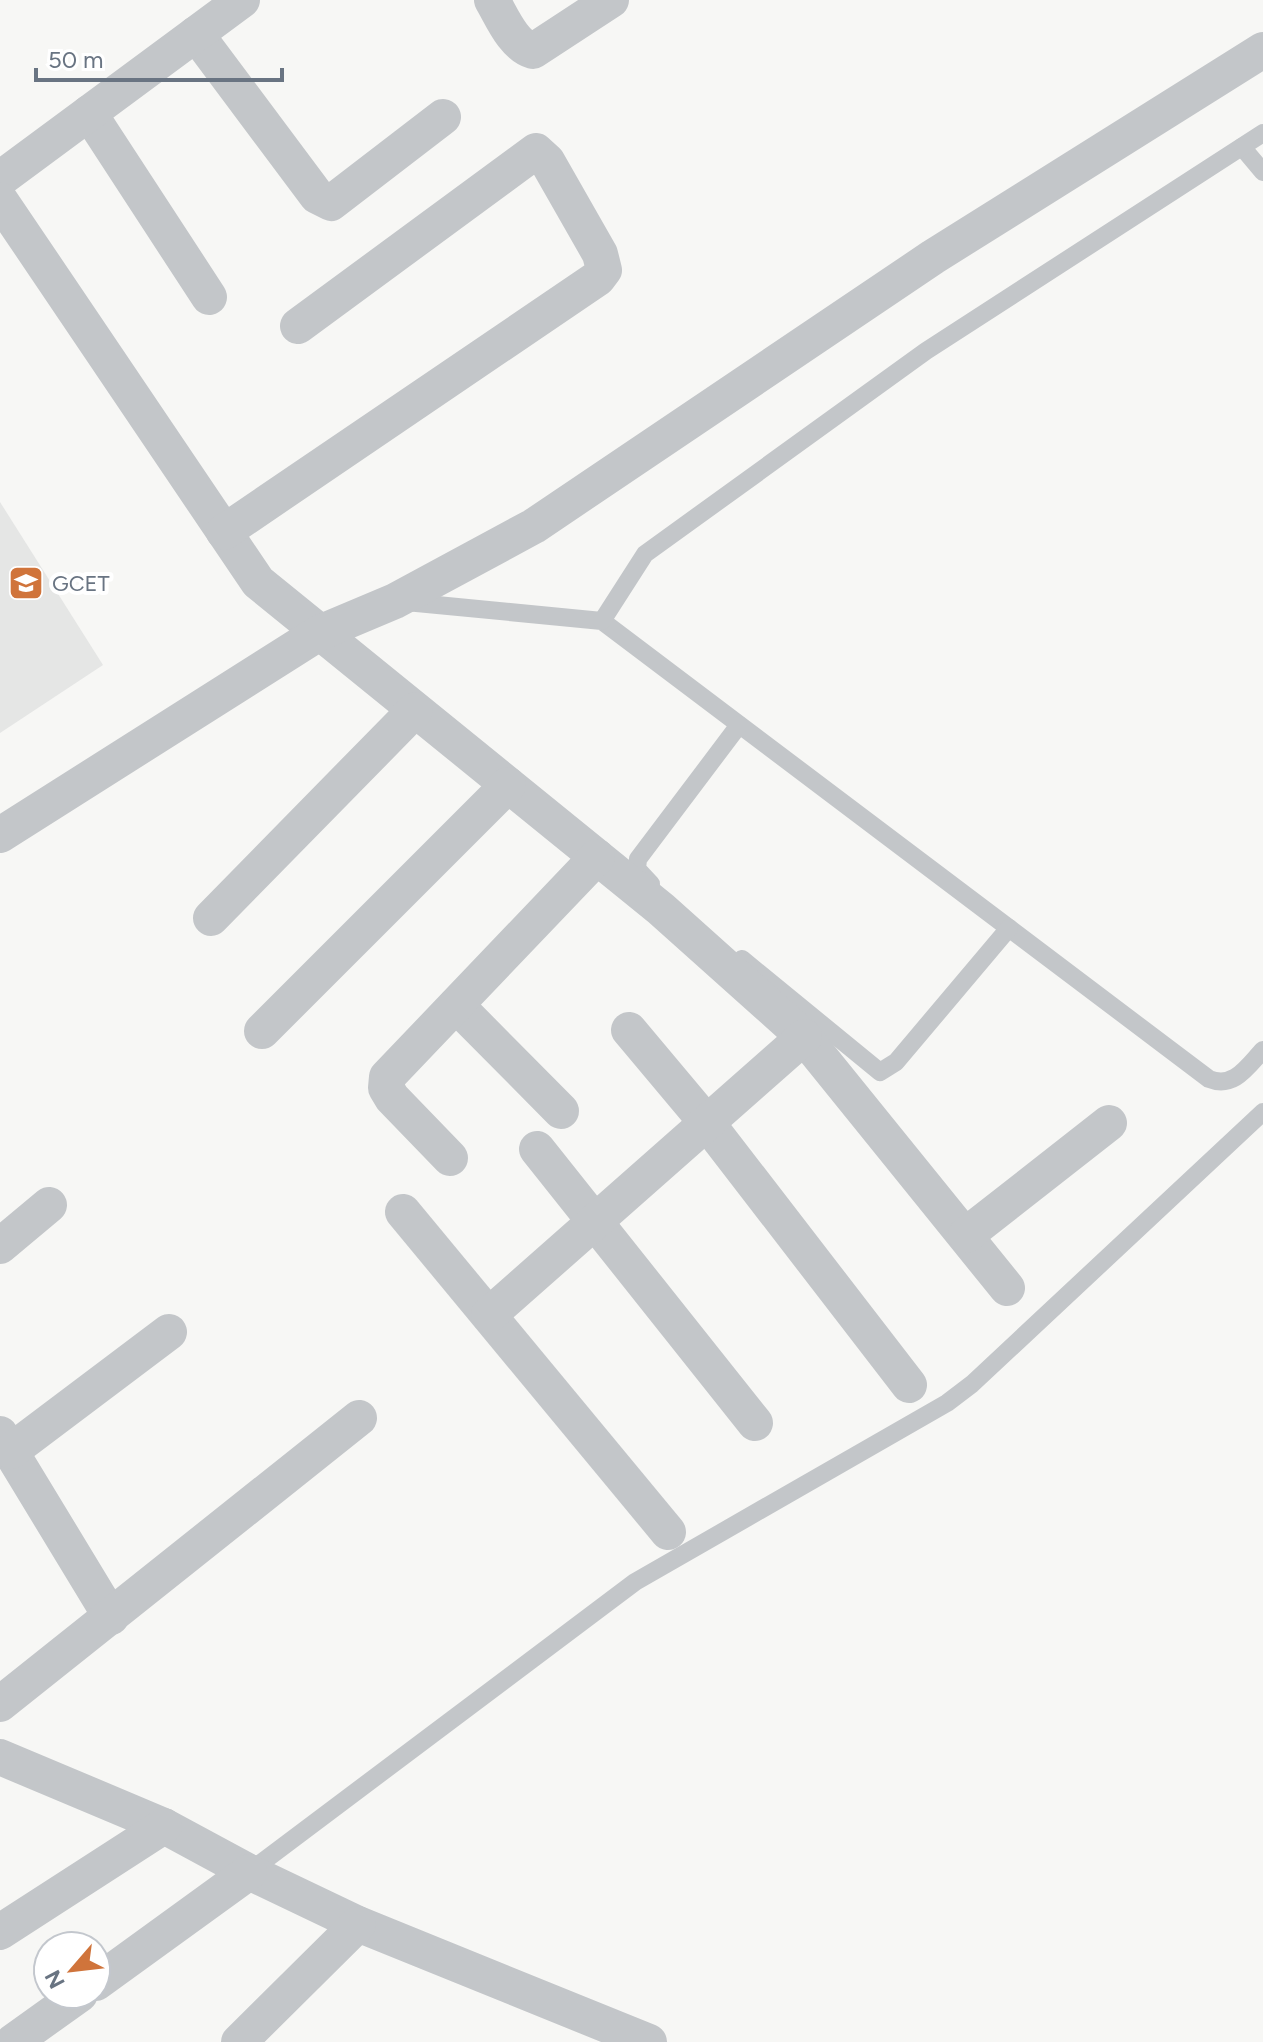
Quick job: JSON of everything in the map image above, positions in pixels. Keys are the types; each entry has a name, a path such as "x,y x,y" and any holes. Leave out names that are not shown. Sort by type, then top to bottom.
{"street":[{"path":"0,179 242,0"},
{"path":"492,0 510,31 525,49 533,51 611,0"},
{"path":"196,34 317,196 331,203 443,117"},
{"path":"0,835 319,633 395,601 534,526 933,257 1263,50"},
{"path":"89,113 209,297"},
{"path":"224,532 598,278 604,270 600,254 547,161 536,151 298,326"},
{"path":"0,200 258,582 597,857 804,1037 1007,1288"},
{"path":"211,918 415,710"},
{"path":"262,1031 508,785"},
{"path":"450,1158 392,1098 386,1088 387,1077 597,857"},
{"path":"456,1005 561,1111"},
{"path":"629,1030 707,1123 909,1385"},
{"path":"489,1315 804,1037"},
{"path":"966,1235 1109,1123"},
{"path":"537,1149 755,1423"},
{"path":"0,1246 49,1205"},
{"path":"403,1212 668,1532"},
{"path":"111,1617 5,1443 169,1332"},
{"path":"0,1704 359,1418"},
{"path":"5,1765 164,1826 249,1872 358,1924 649,2042"},
{"path":"0,1932 164,1826"},
{"path":"112,1971 249,1872"},
{"path":"239,2042 358,1924"},
{"path":"13,2042 58,2010"}],"lane":[{"path":"602,621 645,554 926,351 1263,133"},
{"path":"1242,147 1263,172"},
{"path":"395,601 602,621 1209,1079 1220,1083 1230,1082 1263,1050"},
{"path":"739,725 638,859 637,869 642,877 880,1072 896,1062 1009,928"},
{"path":"249,1872 635,1582 947,1403 984,1373 1263,1112"}],"shaded area":[{"name":"GCET","path":"0,502 103,665 0,733"}],"place":[{"name":"GCET","path":"26,583"}]}
